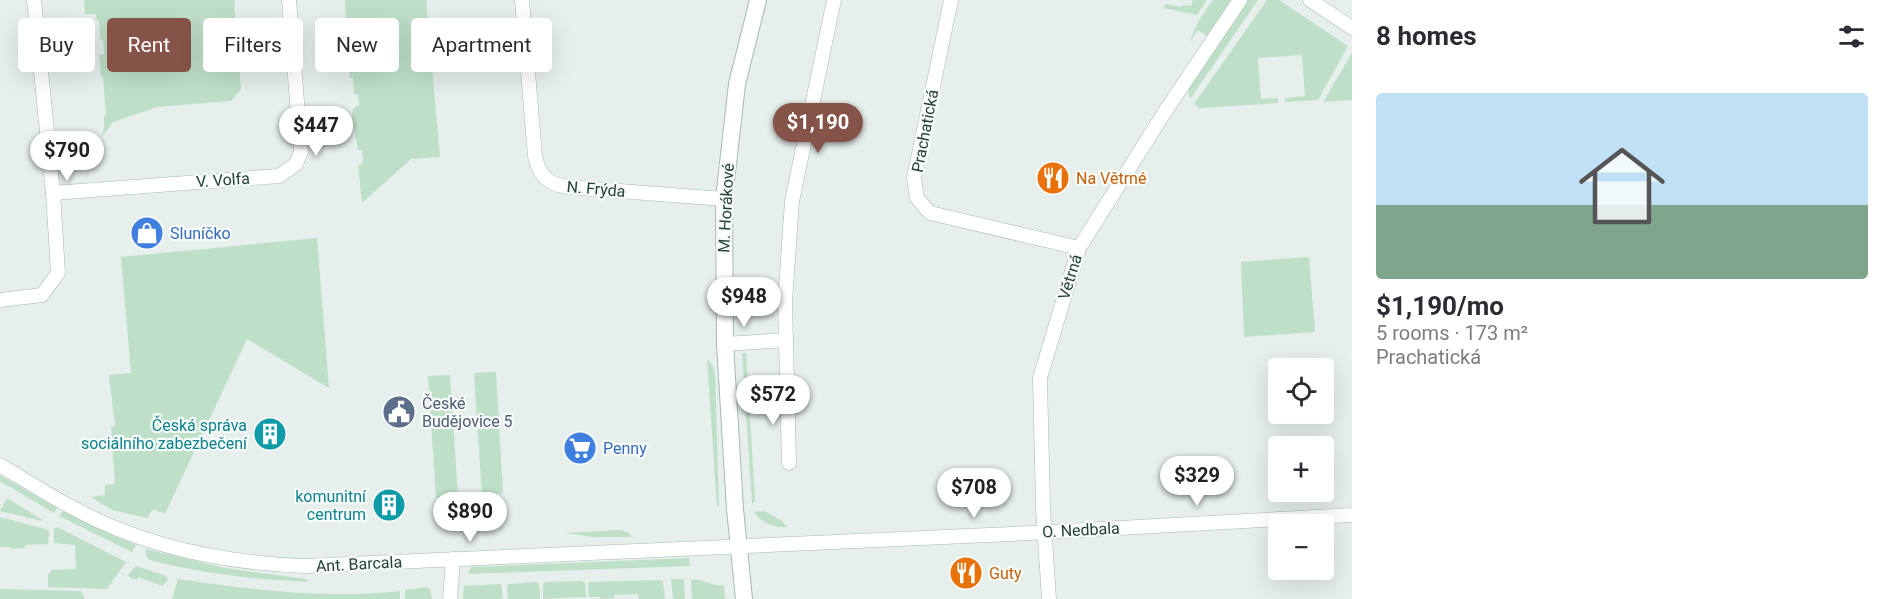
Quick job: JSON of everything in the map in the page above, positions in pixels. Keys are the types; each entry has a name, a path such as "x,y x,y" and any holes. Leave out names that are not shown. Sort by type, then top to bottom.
{"street":[{"path":"0,300 42,295 58,273 53,193 34,0"},
{"name":"V. Volfa","path":"53,193 279,176 296,164 301,152 289,0"},
{"name":"N. Frýda","path":"522,0 535,156 538,170 549,182 563,187 724,199"},
{"name":"M. Horákové","path":"744,599 725,344 724,199 737,84 758,0"},
{"path":"789,464 785,302 792,201 834,0"},
{"name":"Prachatická","path":"951,0 914,178 917,198 930,213 1079,248"},
{"name":"Větrná","path":"1049,599 1044,532 1040,378 1079,248 1166,110 1240,0"},
{"path":"1310,0 1352,28"},
{"path":"725,344 786,340"},
{"name":"Ant. Barcala","path":"0,465 76,510 114,527 205,555 260,564 305,566 739,546"},
{"name":"O. Nedbala","path":"739,546 1352,515"},
{"path":"450,599 453,559"}],"green space":[{"path":"84,0 234,0 235,18 203,18 203,72 240,72 241,89 231,101 157,107 113,122 102,137 106,115 99,55 104,54 103,39 100,39 99,21 97,21 96,14 85,14"},
{"path":"345,0 426,0 428,18 411,18 411,72 432,72 440,157 411,159 362,203 358,165 361,165 363,160 362,150 358,150 352,116 353,109 359,105 358,94 354,94 353,78 350,78 350,72 399,72 399,18 346,18"},
{"path":"1193,0 1207,0 1197,15 1164,8 1165,4 1191,6"},
{"path":"1213,0 1231,0 1207,36 1198,30 1189,43 1199,20"},
{"path":"1248,0 1258,0 1190,99 1188,90"},
{"path":"1267,0 1279,0 1348,46 1318,100 1285,102 1285,98 1305,96 1302,55 1258,58 1261,99 1278,98 1278,103 1199,108 1194,104"},
{"path":"1352,53 1352,100 1323,102"},
{"path":"317,238 329,388 247,339 165,514 153,509 147,518 112,510 91,497 105,495 105,485 115,484 111,427 115,426 109,375 131,373 121,257"},
{"path":"1309,257 1315,332 1244,337 1241,262"},
{"path":"742,353 746,353 754,503 752,503"},
{"path":"707,359 713,366 715,374 719,506 717,506"},
{"path":"496,372 503,493 482,495 474,373"},
{"path":"450,375 458,497 436,498 428,376"},
{"path":"0,475 57,508 54,513 0,481"},
{"path":"7,498 43,520 0,511"},
{"path":"481,505 482,518 459,519 458,507"},
{"path":"63,511 136,545 132,552 59,516"},
{"path":"764,511 782,521 787,527 768,524 754,512"},
{"path":"0,517 49,530 48,544 25,545 25,548 11,549 11,547 0,547"},
{"path":"57,527 126,562 107,589 48,587 48,574 51,570 76,569 75,545 54,543 54,528"},
{"path":"621,530 629,533 631,537 594,537 565,533"},
{"path":"146,549 225,568 307,579 307,582 189,569 150,560 146,556"},
{"path":"689,558 690,566 468,574 471,567"},
{"path":"136,566 166,576 168,580 162,586 138,577 137,580 130,578 128,575"},
{"path":"178,579 233,587 316,594 400,591 400,599 172,599"},
{"path":"671,579 684,579 685,599 673,599"},
{"path":"691,579 724,585 725,599 692,599"},
{"path":"661,580 665,599 639,599 638,594 614,595 614,598 600,599 600,597 589,597 588,584 590,582"},
{"path":"582,581 585,583 586,597 543,599 545,582"},
{"path":"537,582 540,599 508,599 507,586 509,584"},
{"path":"501,584 503,599 463,599 464,586"},
{"path":"426,587 430,589 432,599 405,599 405,590"},
{"path":"0,589 81,591 85,599 0,599"}],"place":[{"name":"Na Větrné","path":"1053,178"},
{"name":"Sluníčko","path":"147,233"},
{"name":"České Budějovice 5","path":"399,412"},
{"name":"Česká správa sociálního zabezbečení","path":"270,434"},
{"name":"Penny","path":"580,448"},
{"name":"komunitní centrum","path":"389,505"},
{"name":"Guty","path":"966,573"}]}
